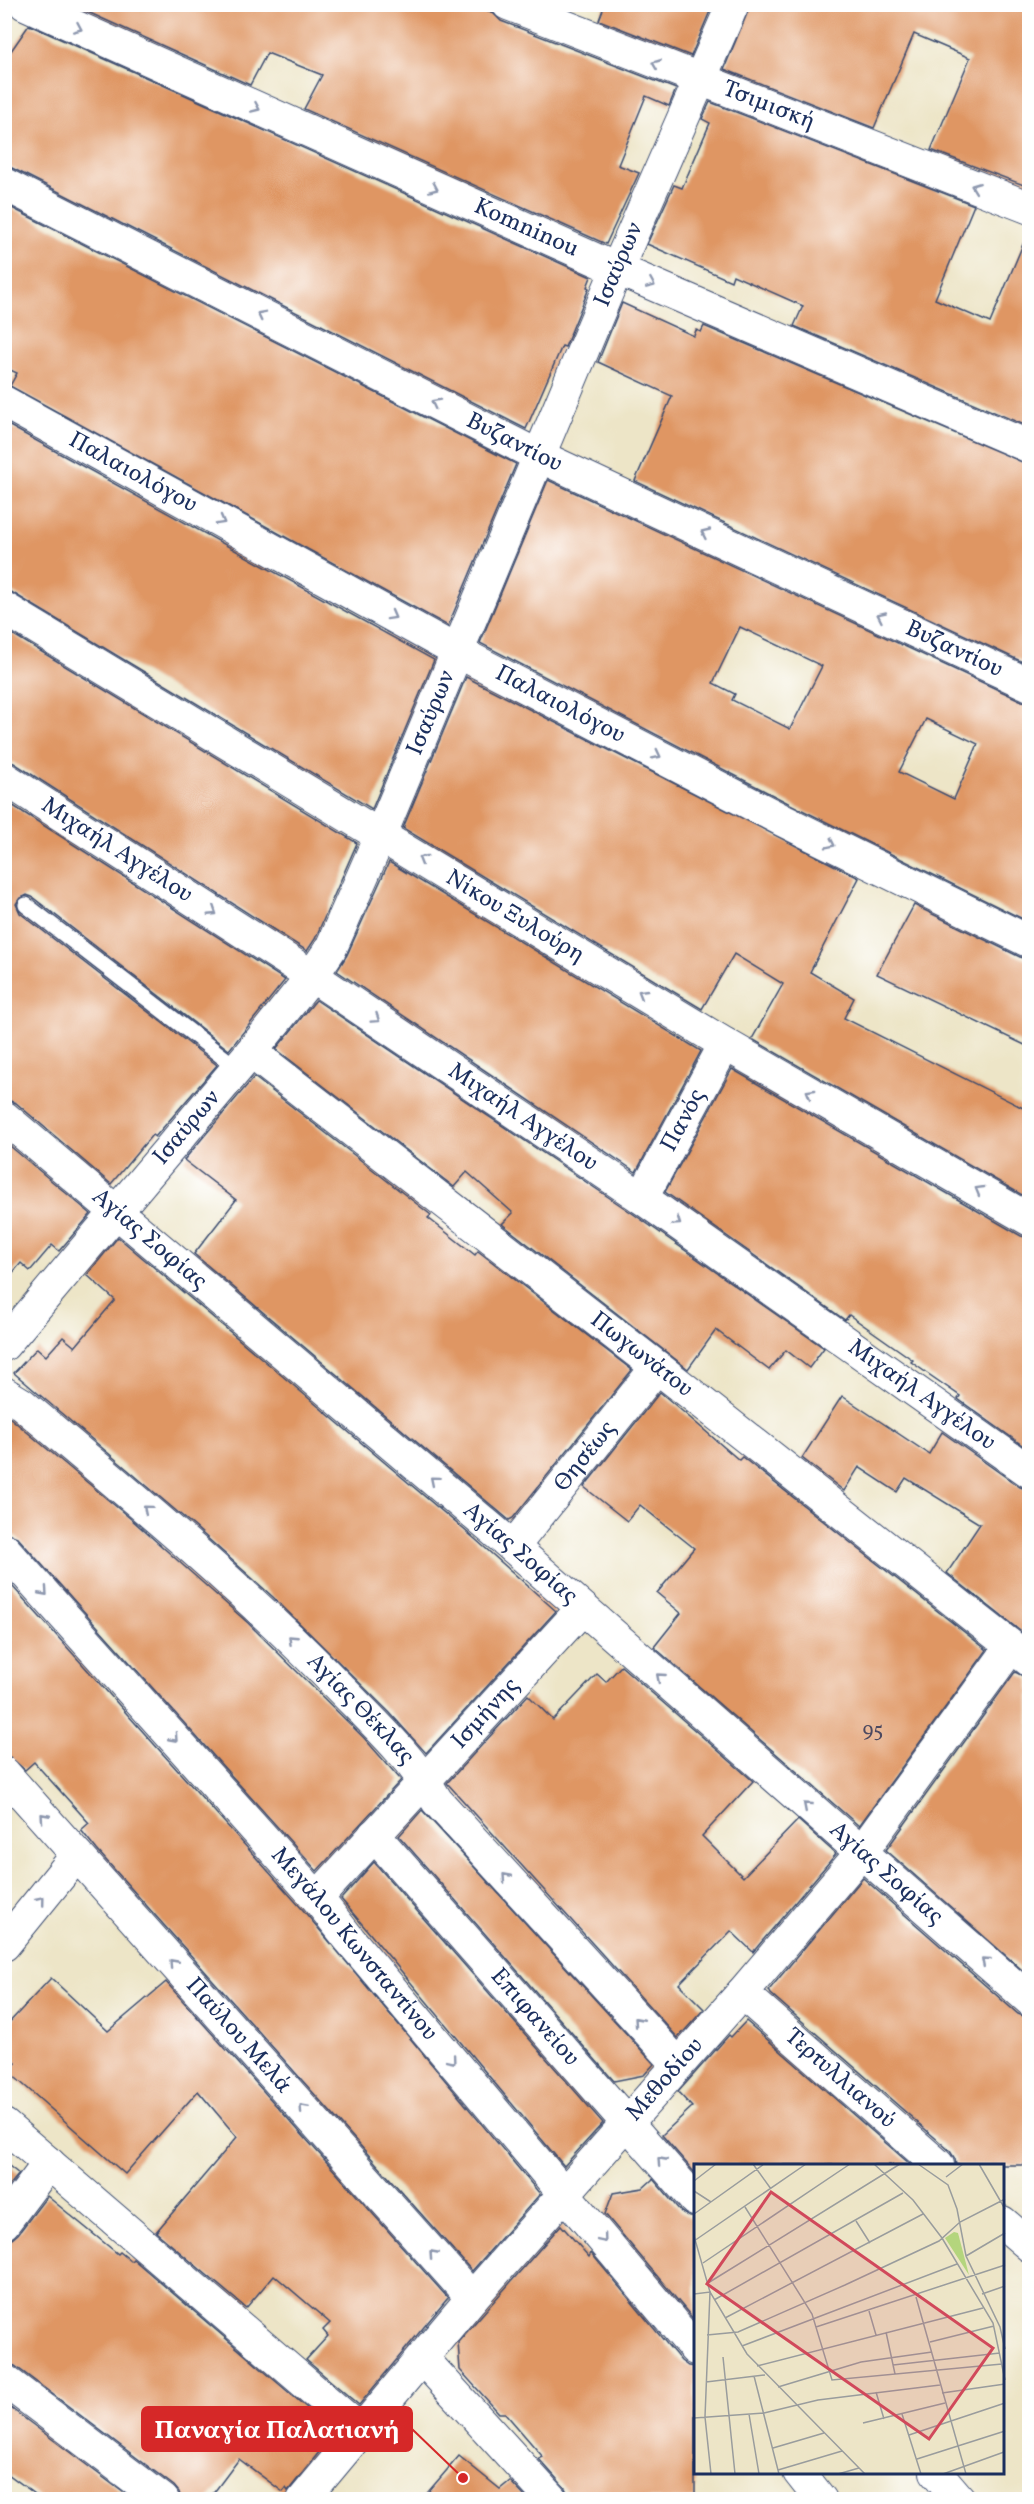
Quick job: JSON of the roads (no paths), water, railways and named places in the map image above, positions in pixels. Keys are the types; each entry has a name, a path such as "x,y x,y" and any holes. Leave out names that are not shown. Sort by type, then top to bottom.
{"street":[{"path":"4,14 14,4"},
{"name":"Komninou","path":"25,4 617,269 1029,447"},
{"name":"Τσιμισκή","path":"508,4 1029,208"},
{"name":"Ισαύρων","path":"4,1346 244,1060 312,976 331,948 458,652 617,269 733,4"},
{"name":"Βυζαντίου","path":"4,184 539,456 1029,685"},
{"name":"Παλαιολόγου","path":"4,402 458,652 784,821 1029,942"},
{"name":"Νίκου Ξυλούρη","path":"4,608 725,1044 1029,1220"},
{"name":"Μιχαήλ Αγγέλου","path":"4,778 312,976 642,1198 1029,1472"},
{"name":"Πανός","path":"642,1198 725,1044"},
{"name":"Πωγωνάτου","path":"244,1060 657,1367 1020,1654"},
{"name":"Αγίας Σοφίας","path":"4,1117 513,1546 1029,2000"},
{"name":"Θησέως","path":"513,1546 657,1367"},
{"name":"Αγίας Θέκλας","path":"4,1393 32,1411 228,1580 307,1654 411,1761 437,1801 678,2064"},
{"name":"Μεγάλου Κωνσταντίνου","path":"4,1549 317,1898 694,2348"},
{"name":"Ισμήνης","path":"317,1898 582,1609"},
{"name":"Μεθοδίου","path":"303,2499 472,2298 566,2195 861,1853 1020,1654"},
{"name":"Παύλου Μελά","path":"4,1773 472,2298"},
{"name":"Επιφανείου","path":"374,1835 694,2199"},
{"path":"4,1945 77,1855"},
{"name":"Τερτυλλιανού","path":"742,1993 937,2164"},
{"path":"4,2125 360,2430"},
{"path":"4,2223 49,2163"},
{"path":"1004,2224 1029,2246"},
{"path":"423,2359 552,2499"},
{"path":"4,2380 163,2499"},
{"path":"801,2474 822,2499"},
{"path":"938,2474 960,2499"}],"lane":[{"path":"26,905 244,1060"}],"place":[{"name":"Παναγία Παλατιανή","path":"463,2478"}]}
